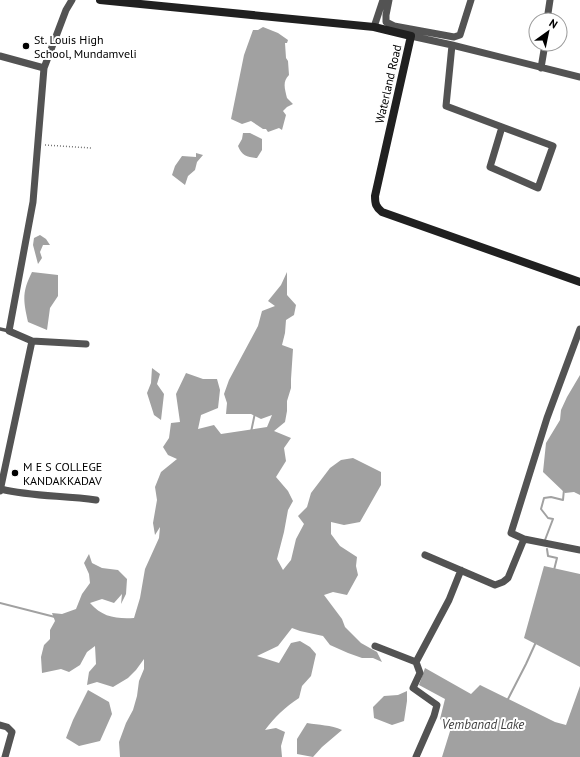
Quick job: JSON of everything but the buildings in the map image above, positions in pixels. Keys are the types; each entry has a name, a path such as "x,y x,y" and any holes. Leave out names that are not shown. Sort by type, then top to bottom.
{"main road":[{"name":"Waterland Road","path":"100,0 374,27 411,36 375,196 377,208 382,212 580,282"}],"street":[{"path":"72,0 66,10 44,68 33,202 9,331 32,341 86,344"},
{"path":"374,27 383,0"},
{"path":"389,0 386,22 394,26 454,37 460,35 471,0"},
{"path":"548,12 550,0"},
{"path":"411,36 452,45 580,79"},
{"path":"452,45 446,106 553,146 538,188 490,167 502,127"},
{"path":"541,68 544,52"},
{"path":"0,56 44,68"},
{"path":"580,329 546,418 511,533 524,539 580,550"},
{"path":"32,341 1,486 18,493 76,497 96,500"},
{"path":"425,555 495,585 504,582 508,578 524,539"},
{"path":"416,757 434,716 437,705 413,688 420,673 416,662 449,600 461,570"},
{"path":"375,646 416,662"},
{"path":"0,725 7,727 12,732 5,757"}],"lane":[{"path":"0,329 9,331"}],"path":[{"path":"37,144 91,148"}],"water":[{"path":"263,27 278,33 288,40 287,43 285,43 289,75 285,80 285,86 287,98 293,104 283,111 286,115 282,130 279,128 268,132 266,129 263,129 251,121 242,124 231,119 244,55 253,30 258,30"},
{"path":"243,133 250,133 262,139 262,150 257,158 250,157 241,152 238,146 242,139"},
{"path":"196,153 203,155 197,162 195,170 188,176 185,185 172,175 175,166 182,156 196,157"},
{"path":"40,235 46,239 50,245 43,245 40,252 42,258 38,264 33,245 34,238"},
{"path":"32,272 58,275 58,296 50,308 47,330 28,322 24,296 26,285"},
{"path":"287,272 287,295 296,305 294,315 286,320 282,345 293,349 291,388 287,401 285,422 274,431 291,438 284,448 286,461 276,477 288,491 293,501 288,510 277,559 283,570 291,560 296,539 304,524 298,516 307,507 311,493 330,468 341,460 353,458 381,472 381,485 360,522 344,525 331,522 331,534 340,546 357,557 356,566 358,575 347,595 333,592 324,595 342,619 345,627 361,643 377,652 382,662 373,658 362,658 348,653 330,645 323,636 292,628 278,646 257,656 279,663 291,643 300,641 310,647 316,654 311,676 302,686 299,698 280,712 265,730 276,728 285,732 281,746 282,757 120,757 119,742 126,723 133,710 139,681 144,669 144,659 128,678 113,687 97,682 87,685 89,672 96,664 95,646 87,652 80,665 69,672 61,669 42,673 41,657 44,645 50,639 50,630 55,621 52,613 62,614 76,609 82,594 90,583 89,574 84,563 89,554 92,563 102,568 118,570 127,579 126,594 121,604 122,594 114,603 102,599 90,603 104,614 121,618 134,618 140,598 145,569 159,538 160,527 155,535 153,523 157,500 155,487 161,472 177,459 168,455 163,447 169,438 171,423 180,422 176,394 186,373 203,379 217,379 220,390 218,408 201,415 198,429 214,425 221,434 267,427 272,415 261,419 251,414 226,414 227,403 224,394 229,380 258,326 262,311 275,306 268,301 281,285"},
{"path":"152,368 160,374 157,384 164,394 161,420 154,415 147,393 151,383"},
{"path":"580,375 580,495 574,492 565,493 543,472 546,443 560,420 561,410"},
{"path":"544,566 580,574 580,667 524,638"},
{"name":"Vembanad Lake","path":"425,668 471,694 480,685 555,722 566,725 580,686 580,757 442,757 451,728 440,719 445,699 419,685"},
{"path":"88,690 109,702 112,714 100,741 79,746 66,738"},
{"path":"407,691 404,721 392,725 374,718 373,707 384,696 398,695"},
{"path":"307,723 329,726 342,730 313,757 297,754 297,739"}],"waterway":[{"path":"251,432 255,413"},
{"path":"545,540 553,519 548,518 541,509 544,498 551,497 563,500 564,489"},
{"path":"547,549 548,556 557,558 554,570"},
{"path":"0,603 55,617"},
{"path":"507,701 536,642"}],"place":[{"name":"St. Louis High School, Mundamveli","path":"26,46"},
{"name":"M E S COLLEGE KANDAKKADAV","path":"15,473"}]}
